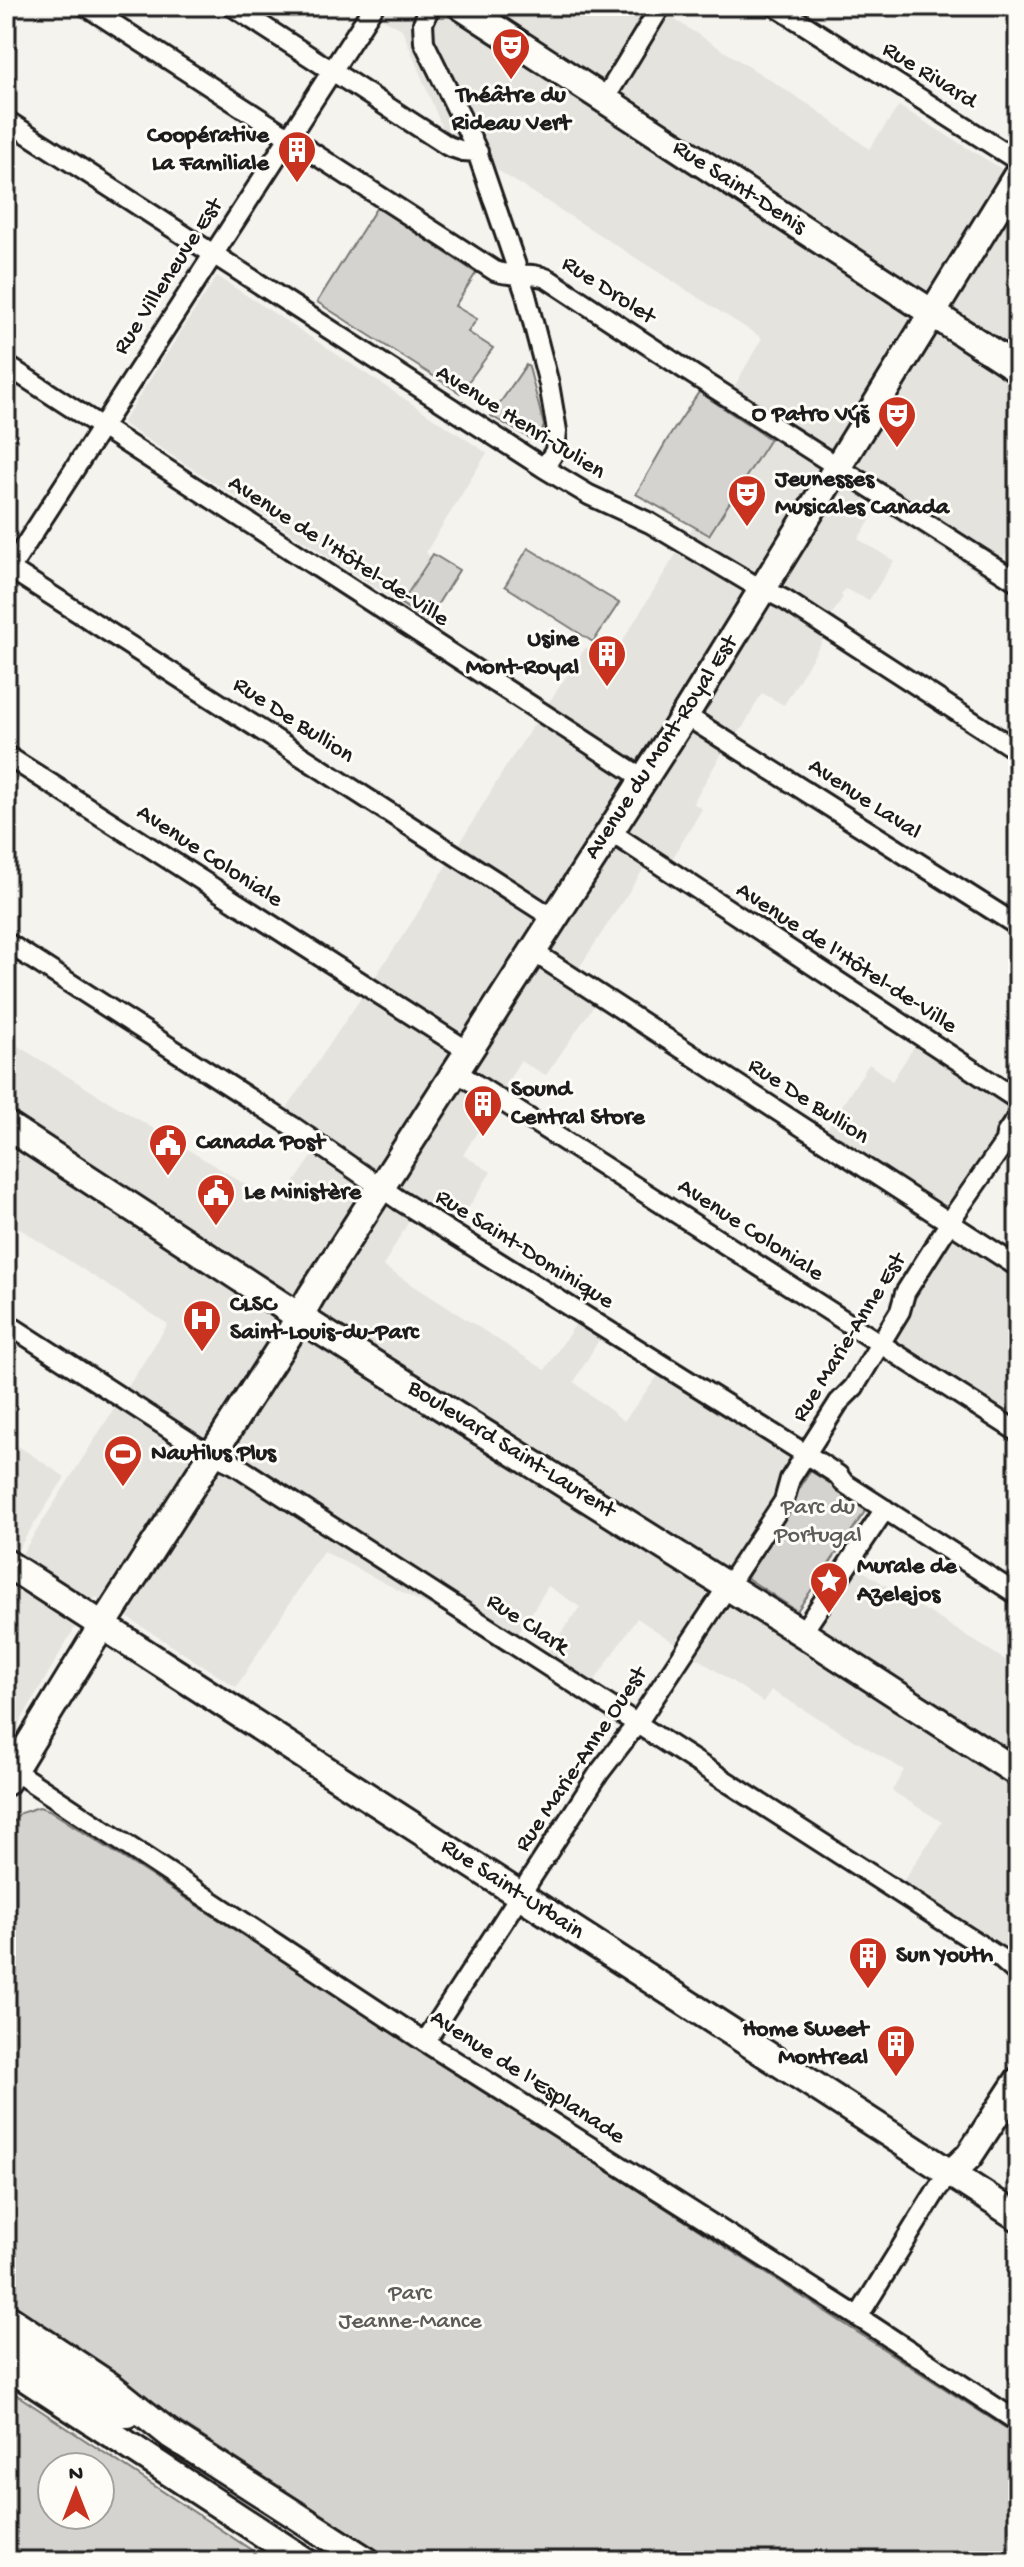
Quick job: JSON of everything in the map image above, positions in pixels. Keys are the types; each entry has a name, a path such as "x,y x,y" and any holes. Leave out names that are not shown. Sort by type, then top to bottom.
{"main road":[{"name":"Rue Saint-Denis","path":"461,6 1018,369"},
{"name":"Avenue du Mont-Royal Est","path":"9,1776 685,715 1018,174"},
{"name":"Boulevard Saint-Laurent","path":"6,1125 299,1317 802,1633 1018,1773"},
{"name":"Rue Saint-Urbain","path":"6,1563 1018,2217"},
{"path":"951,2173 969,2156 1018,2081"},
{"path":"6,2317 110,2386 171,2435 367,2561"},
{"path":"6,2339 98,2400 171,2435"},
{"path":"6,2365 305,2561"}],"street":[{"name":"Rue Drolet","path":"86,6 495,271 535,274 548,279 1018,582"},
{"path":"232,6 448,146 478,152"},
{"name":"Rue Villeneuve Est","path":"7,570 374,6"},
{"path":"430,6 423,23 424,42 478,152 521,275 549,384 557,431 555,451 544,468"},
{"path":"604,100 661,6"},
{"name":"Rue Rivard","path":"775,6 1018,161"},
{"name":"Avenue Henri-Julien","path":"6,120 544,468 589,495 650,523 785,600 1018,751"},
{"name":"Avenue de l'Hôtel-de-Ville","path":"7,368 644,779"},
{"name":"Rue De Bullion","path":"7,570 553,918"},
{"name":"Avenue Laval","path":"685,715 1018,926"},
{"name":"Avenue Coloniale","path":"6,755 880,1343 1018,1432"},
{"name":"Avenue de l'Hôtel-de-Ville","path":"609,831 1018,1100"},
{"name":"Rue Saint-Dominique","path":"6,942 292,1126 381,1188 807,1455 838,1475 844,1483 1018,1595"},
{"name":"Rue De Bullion","path":"532,951 1018,1267"},
{"name":"Rue Marie-Anne Est","path":"727,1586 784,1501 790,1479 839,1402 854,1387 900,1311 905,1293 1005,1142 1006,1134 1018,1116"},
{"name":"Rue Clark","path":"6,1323 196,1446 234,1464 989,1950 1018,1974"},
{"path":"802,1633 885,1509"},
{"name":"Rue Marie-Anne Ouest","path":"425,2042 599,1773 636,1725 727,1586"},
{"name":"Avenue de l'Esplanade","path":"9,1776 1018,2422"},
{"path":"858,2317 938,2188 951,2173"}],"shaded area":[{"path":"359,6 653,6 814,108 869,149 899,106 1018,179 1018,534 989,580 878,508 858,539 894,561 869,600 845,589 829,619 826,635 784,705 762,693 743,727 727,744 693,803 702,809 669,864 654,853 577,971 606,988 546,1075 520,1061 463,1155 491,1172 451,1235 414,1212 383,1266 545,1370 585,1310 607,1326 574,1382 624,1421 660,1373 799,1458 715,1586 804,1644 853,1565 1018,1668 1018,1963 992,1942 902,1883 942,1822 892,1791 904,1770 771,1690 763,1702 637,1618 585,1695 538,1664 580,1607 548,1586 510,1648 323,1551 236,1687 96,1597 69,1637 6,1747 6,1579 168,1324 6,1220 6,1039 279,1205 327,1135 287,1108 416,916 505,768 586,647 610,661 751,433 725,403 762,338 488,164 454,157 402,29"},
{"path":"217,276 487,453 426,552 431,558 401,604 122,423"},
{"path":"921,1036 1018,1100 1018,1119 950,1222 821,1138 869,1064 892,1081"},
{"path":"954,1228 1018,1272 1018,1411 1014,1417 889,1336"},
{"path":"6,1438 65,1477 18,1549 6,1540"}],"green space":[{"path":"377,207 476,273 455,306 477,319 468,332 493,348 460,393 317,302"},
{"path":"526,365 544,426 537,442 491,416"},
{"path":"699,392 770,439 709,535 636,494"},
{"path":"528,548 619,603 593,642 505,586"},
{"path":"433,554 459,570 427,621 401,604"},
{"name":"Parc du Portugal","path":"810,1471 868,1507 797,1611 747,1578"},
{"name":"Parc Jeanne-Mance","path":"39,1807 49,1810 1018,2436 1018,2561 394,2561 6,2309 6,1831 20,1813"},
{"path":"6,2387 102,2451 36,2451 36,2531 116,2531 116,2460 268,2561 6,2561"}],"place":[{"name":"Théâtre du Rideau Vert","path":"511,81"},
{"name":"Coopérative La Familiale","path":"297,184"},
{"name":"O Patro Výš","path":"897,449"},
{"name":"Jeunesses Musicales Canada","path":"747,528"},
{"name":"Usine Mont-Royal","path":"607,688"},
{"name":"Sound Central Store","path":"483,1138"},
{"name":"Canada Post","path":"168,1177"},
{"name":"Le Ministère","path":"216,1227"},
{"name":"CLSC Saint-Louis-du-Parc","path":"202,1353"},
{"name":"Nautilus Plus","path":"123,1488"},
{"name":"Murale de Azelejos","path":"829,1615"},
{"name":"Sun Youth","path":"868,1990"},
{"name":"Home Sweet Montreal","path":"896,2078"}]}
